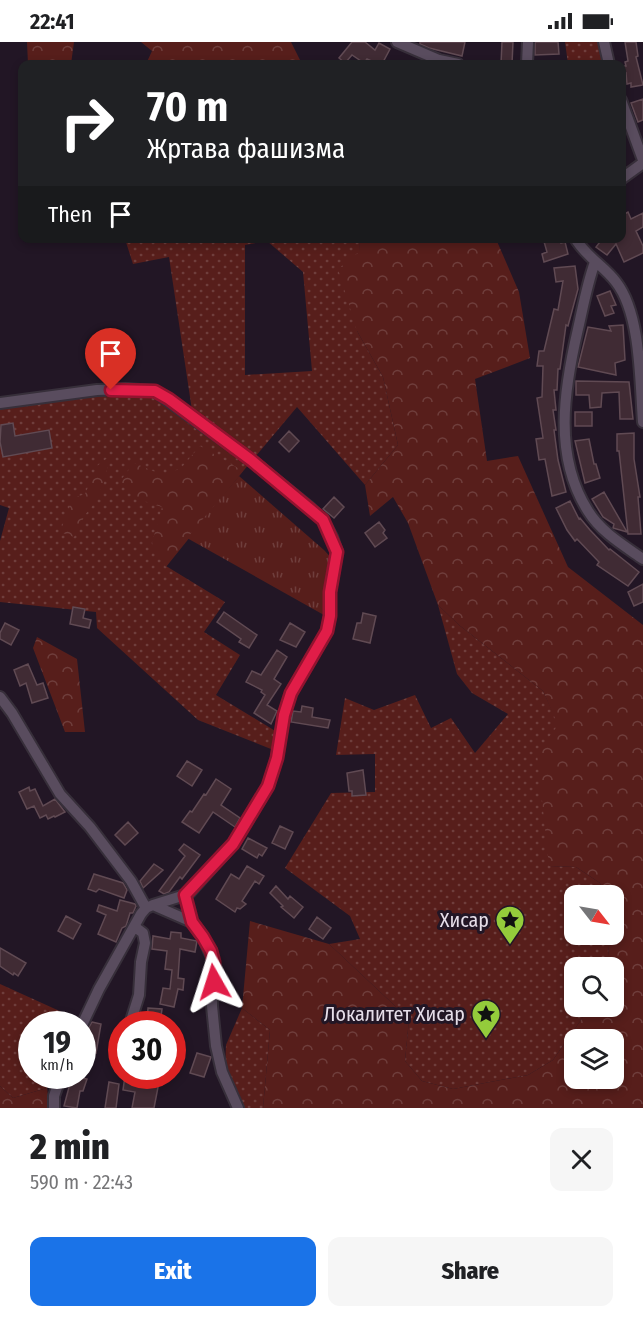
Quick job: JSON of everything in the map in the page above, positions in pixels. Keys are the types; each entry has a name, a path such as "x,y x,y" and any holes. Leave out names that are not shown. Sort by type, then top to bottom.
{"street":[{"path":"397,42 439,60"},
{"path":"527,60 528,42"},
{"path":"604,42 608,60"},
{"path":"626,114 643,161 626,174"},
{"path":"579,243 622,290 637,347 643,422"},
{"path":"595,262 567,376 564,412 566,447 577,489 589,513 616,540 643,559"},
{"path":"0,402 97,390 155,391 251,460 309,507 323,520 337,552 330,592 330,616 327,631 291,693 284,715 277,758 268,786 233,844 185,895 150,906 135,927 89,1011"},
{"path":"0,697 60,794 90,827 150,906 192,922"},
{"path":"185,895 192,922 203,937 214,962 212,1006 216,1046 222,1072 238,1108"},
{"path":"134,1011 140,995 141,962 145,943 142,933 135,927"},
{"path":"54,1108 56,1089"}],"green space":[{"path":"27,42 74,42 72,60 28,60"},
{"path":"141,42 291,42 300,60 148,60 152,51"},
{"path":"565,42 598,42 603,60 567,60"},
{"path":"126,243 256,243 245,245 245,375 312,371 303,272 269,243 360,243 357,331 383,377 398,445 365,485 297,407 166,566 225,602 204,632 240,655 216,695 277,732 276,751 198,720 97,628 96,612 0,602 0,541 9,508 0,505 0,403 155,391 193,417 169,257 133,264"},
{"path":"360,243 498,243 519,292 530,358 475,379 487,461 518,456 568,567 643,625 643,1108 263,1108 270,1030 242,1008 250,921 329,944 409,1019 405,1061 422,1081 453,1089 528,1075 553,1060 564,1044 564,1089 624,1089 624,1029 575,1029 583,1017 624,1017 624,957 608,957 609,945 624,945 624,885 600,885 576,867 549,866 537,753 558,725 543,691 459,625 438,605 408,523 393,497 370,516 365,485 398,445 383,377 357,331 338,269 359,252"},
{"path":"200,446 243,471 166,567 152,543 162,507 133,495 120,481 134,463 165,476 182,467"},
{"path":"110,456 104,482 96,501 85,515 74,537 60,532 73,498 85,494 97,466"},
{"path":"239,476 336,563 337,604 331,619 187,538"},
{"path":"438,605 459,625 543,691 559,725 549,866 576,867 600,885 564,885 564,945 609,945 608,957 564,957 564,1017 583,1017 575,1029 564,1029 564,1044 553,1060 528,1075 453,1089 422,1081 405,1061 409,1019 329,944 360,939 350,916 285,868 331,793 375,792 375,754 336,755 345,698 374,710 415,695 431,728 451,718 475,753 508,714 472,693 457,674"},
{"path":"37,637 77,659 85,732 65,732 33,648"},
{"path":"0,984 60,1011 18,1011 18,1089 44,1089 13,1098 0,1086"},
{"path":"242,1008 270,1030 263,1108 241,1108 225,1070 226,1045"},
{"path":"0,1086 13,1098 47,1089 50,1108 0,1108"}],"building":[{"path":"352,42 365,42 375,50 379,43 390,49 384,60 360,60 352,55 348,60 339,58"},
{"path":"420,42 465,42 462,56 429,48"},
{"path":"502,42 513,42 512,60 501,60"},
{"path":"535,42 558,42 559,54 535,55"},
{"path":"625,42 636,42 638,56 636,57 643,85 631,87 631,83 627,84 626,62 628,61"},
{"path":"643,99 643,120 638,122 631,103"},
{"path":"628,212 631,219 643,213 643,227 636,231 643,246 643,253 624,262 616,244 607,255 596,247 599,243 626,243 626,213"},
{"path":"544,243 565,243 568,254 544,262 542,254 547,252"},
{"path":"575,266 578,289 568,326 566,325 560,369 558,369 557,390 554,390 556,410 553,410 558,460 566,492 552,496 545,459 539,460 536,439 543,438 537,398 542,397 543,366 537,366 539,351 544,351 554,309 558,310 563,281 556,282 554,268"},
{"path":"610,291 616,305 611,306 614,313 605,316 597,296"},
{"path":"623,325 625,360 615,363 616,375 578,367 588,327 611,331 609,326"},
{"path":"576,381 629,382 633,419 620,419 619,392 602,393 601,407 590,408 589,395 576,395"},
{"path":"575,412 592,412 592,426 575,426"},
{"path":"13,423 15,436 49,430 52,448 3,457 0,442 1,425"},
{"path":"289,431 299,441 289,452 279,442"},
{"path":"634,433 641,534 628,534 619,451 617,451 617,434"},
{"path":"589,439 594,464 596,464 600,478 585,483 575,441"},
{"path":"604,492 627,532 613,528 614,524 603,517 592,499"},
{"path":"334,497 344,507 334,518 323,509"},
{"path":"570,501 579,519 609,550 639,572 628,586 597,565 599,562 577,539 575,541 567,530 556,508"},
{"path":"379,522 387,538 375,547 365,533"},
{"path":"643,584 643,602 634,606 628,592"},
{"path":"73,607 85,609 83,618 91,620 89,628 70,624"},
{"path":"224,612 257,635 249,648 239,642 241,639 217,622"},
{"path":"363,613 376,616 370,643 353,639 357,623 361,623"},
{"path":"5,623 19,630 11,645 0,639"},
{"path":"290,623 305,632 296,647 280,640"},
{"path":"277,650 287,657 274,679 281,684 267,705 277,711 271,724 254,713 265,695 261,692 262,690 246,682 252,671 261,675"},
{"path":"28,664 37,685 43,683 48,698 32,703 26,683 20,686 14,670"},
{"path":"302,706 313,708 312,717 330,720 328,728 291,722 293,711 301,712"},
{"path":"187,761 202,770 192,786 177,776"},
{"path":"363,770 366,795 352,796 352,791 349,791 347,773"},
{"path":"216,779 231,789 221,805 240,818 235,827 213,812 199,833 182,822 204,794 206,795"},
{"path":"29,787 30,791 35,789 43,806 55,799 65,812 48,819 46,815 40,818 34,806 27,809 19,792"},
{"path":"128,822 138,833 125,845 115,835"},
{"path":"280,826 293,832 285,849 272,843"},
{"path":"248,838 267,848 262,856 259,854 257,858 242,849"},
{"path":"184,844 200,855 182,879 180,877 169,892 164,894 159,891 185,856 179,850"},
{"path":"154,864 163,870 143,888 140,881"},
{"path":"247,866 264,876 259,884 255,881 242,901 246,904 240,909 237,908 235,912 216,899 231,874 239,879"},
{"path":"94,874 123,883 127,890 124,898 99,889 96,892 88,889"},
{"path":"276,886 288,899 290,896 303,907 294,918 270,893"},
{"path":"120,900 136,906 133,913 130,913 126,926 122,928 116,942 98,934 106,915 97,911 99,905 117,911"},
{"path":"66,916 81,924 73,939 58,931"},
{"path":"317,917 331,928 323,939 309,929"},
{"path":"171,932 181,933 181,938 197,941 195,952 180,949 178,978 184,979 183,990 178,989 174,1007 160,1004 163,988 170,989 172,970 165,969 167,951 152,949 153,936 170,939"},
{"path":"0,948 26,963 18,976 0,966"},
{"path":"148,1008 162,1009 162,1011 148,1011"},
{"path":"96,1023 101,1024 96,1053"},
{"path":"197,1053 211,1057 204,1077 190,1073"},
{"path":"108,1088 118,1089 116,1108 105,1108"},
{"path":"69,1089 84,1089 80,1091 77,1108 64,1106"},
{"path":"158,1089 154,1108 132,1108 135,1092 123,1090"}],"place":[{"name":"Хисар","path":"510,946"},
{"name":"Локалитет Хисар","path":"486,1040"}],"route":[{"path":"111,390 155,391 169,399 309,507 323,520 337,552 330,592 330,616 327,631 291,693 284,715 277,758 268,786 233,844 185,895 192,922 211,951 214,962 214,982"}]}
